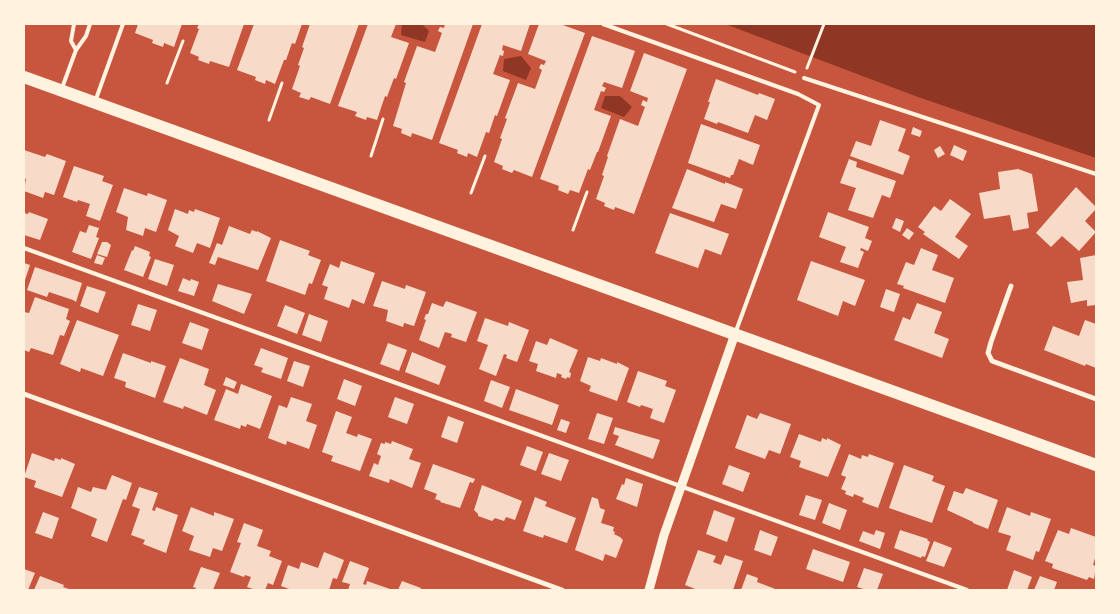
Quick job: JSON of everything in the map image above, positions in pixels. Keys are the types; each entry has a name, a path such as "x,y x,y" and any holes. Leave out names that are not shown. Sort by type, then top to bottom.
{"main road":[{"path":"24,76 1096,465"}],"street":[{"path":"1011,286 988,353 992,361 1096,399"},
{"path":"649,590 680,487 735,334"},
{"path":"24,394 562,590"}],"lane":[{"path":"74,24 71,41 76,50"},
{"path":"61,90 76,50 86,36 90,24"},
{"path":"95,102 123,24"},
{"path":"603,24 798,94 819,105 735,334"},
{"path":"804,77 1096,174"},
{"path":"24,248 967,590"}],"path":[{"path":"667,24 804,77 824,24"},
{"path":"167,83 183,41"},
{"path":"268,120 282,83"},
{"path":"371,156 384,119"},
{"path":"471,193 485,156"},
{"path":"573,230 587,192"}],"shaded area":[{"path":"402,24 422,24 429,31 425,42 401,35"},
{"path":"725,24 1096,24 1096,158 918,97"},
{"path":"521,56 531,68 526,80 503,71 504,59"},
{"path":"605,96 620,96 632,107 624,117 601,108"}],"building":[{"path":"138,24 182,24 174,47 164,43 163,47 152,43 153,40 135,33"},
{"path":"199,24 244,24 229,67 210,61 209,64 198,60 199,57 190,53"},
{"path":"254,24 302,24 295,44 292,43 275,84 266,80 265,84 255,80 256,77 237,70"},
{"path":"310,24 359,24 330,104 311,97 309,100 299,97 301,93 292,89 300,66 298,65 304,48 302,47"},
{"path":"368,24 396,24 391,37 409,43 396,79 394,78 387,97 385,96 377,120 367,117 366,120 355,116 357,112 338,106"},
{"path":"445,24 473,24 432,140 412,133 411,137 401,133 402,129 393,126 406,83 404,82 417,46 435,52 442,33 438,31 440,27 444,28"},
{"path":"482,24 530,24 521,51 503,45 503,56 500,55 493,74 510,80 497,116 495,115 489,133 486,132 477,157 468,153 467,157 457,153 458,150 439,143"},
{"path":"539,24 560,24 585,33 532,177 514,170 512,173 502,169 503,166 494,162 507,119 505,118 518,83 535,89 542,70 539,68 546,61 528,54"},
{"path":"592,36 635,51 622,88 604,82 602,86 606,88 604,92 601,91 594,110 611,116 598,152 590,170 588,169 579,193 570,190 568,194 558,190 559,186 540,179"},
{"path":"644,53 687,69 634,214 615,207 614,210 604,206 605,203 596,199 604,176 602,175 607,156 620,119 638,126 645,107 641,105 643,100 647,102 648,98 630,91"},
{"path":"716,79 758,95 759,93 775,99 767,120 755,115 748,133 704,119"},
{"path":"880,120 906,129 898,151 910,156 903,175 850,156 856,141 871,146"},
{"path":"701,124 760,145 753,165 739,159 730,178 688,163"},
{"path":"913,127 922,131 920,137 911,134"},
{"path":"954,145 967,151 963,161 950,155"},
{"path":"940,146 945,154 938,158 934,150"},
{"path":"24,150 45,157 47,154 66,161 54,195 45,192 43,198 24,191 26,179 24,178"},
{"path":"849,159 857,162 856,167 896,181 890,198 882,195 873,218 848,210 856,188 840,183"},
{"path":"74,166 104,176 102,181 113,185 100,221 86,216 90,204 63,197"},
{"path":"687,169 743,189 736,209 721,204 714,222 672,208"},
{"path":"1018,169 1032,174 1038,211 1027,213 1029,228 1013,231 1010,215 984,219 979,193 1000,189 998,172"},
{"path":"1076,187 1096,207 1085,221 1096,232 1079,251 1062,236 1051,247 1036,233"},
{"path":"124,188 147,196 148,193 167,200 156,232 145,228 143,236 126,230 128,217 116,212"},
{"path":"950,199 971,214 955,237 968,246 959,259 923,234 925,232 918,227 934,206 941,211"},
{"path":"175,209 188,214 189,210 194,212 195,209 220,218 210,248 197,243 193,253 175,246 179,236 168,230"},
{"path":"29,212 48,219 40,240 24,235 24,213 28,214"},
{"path":"828,212 869,227 865,238 872,241 868,251 861,248 860,250 864,252 858,268 840,262 846,247 819,237"},
{"path":"670,213 729,234 721,255 705,249 698,268 655,253"},
{"path":"896,218 904,221 900,232 892,228"},
{"path":"89,225 99,228 96,237 99,238 91,259 72,252 80,231 86,233"},
{"path":"229,226 250,234 252,230 257,231 271,238 258,270 218,257 215,265 209,263 217,243 222,245"},
{"path":"907,228 914,233 909,240 902,235"},
{"path":"280,240 310,251 308,255 321,260 312,284 309,283 305,295 266,281"},
{"path":"102,242 107,242 111,245 107,257 97,254"},
{"path":"135,246 150,252 149,256 151,257 143,277 124,270"},
{"path":"921,248 938,255 932,270 954,278 945,303 903,288 904,286 897,284 906,262 914,265"},
{"path":"97,255 105,258 102,265 94,263"},
{"path":"1096,255 1096,305 1087,306 1087,300 1071,303 1067,282 1083,280 1080,258"},
{"path":"155,259 174,265 167,286 148,279"},
{"path":"341,261 375,273 364,304 352,299 349,308 324,299 328,287 322,285 330,264 339,268"},
{"path":"811,261 865,280 855,306 843,301 838,316 797,300"},
{"path":"24,263 30,265 24,283"},
{"path":"35,267 82,283 76,302 49,292 47,297 27,290"},
{"path":"183,278 199,282 194,296 178,291"},
{"path":"382,281 405,289 406,285 426,292 414,326 404,323 403,327 386,321 388,310 373,306"},
{"path":"218,284 252,294 244,314 212,301"},
{"path":"87,286 106,292 98,313 80,306"},
{"path":"886,289 900,294 894,312 880,307"},
{"path":"35,297 69,309 66,319 70,321 64,336 60,335 53,355 31,348 29,352 24,350 24,312 29,313"},
{"path":"446,301 477,312 466,342 451,337 452,334 445,332 439,348 419,340 426,320 424,319 432,303 443,307"},
{"path":"917,303 942,312 934,333 949,339 942,358 894,340 903,317 910,320"},
{"path":"138,304 157,310 150,331 131,325"},
{"path":"285,305 305,313 297,334 277,326"},
{"path":"309,314 328,321 321,342 302,335"},
{"path":"485,318 508,326 509,322 529,330 517,362 506,358 507,355 504,354 496,376 479,369 488,345 477,341"},
{"path":"77,320 119,335 103,376 81,368 80,372 60,364"},
{"path":"1085,320 1096,324 1096,368 1086,364 1085,366 1044,350 1053,326 1079,336"},
{"path":"190,322 209,329 202,350 182,343"},
{"path":"550,338 578,350 569,372 571,373 570,378 567,377 566,379 557,373 556,378 536,371 538,364 529,361 536,341 547,345"},
{"path":"388,343 407,350 399,371 380,364"},
{"path":"261,348 288,358 281,379 261,372 263,368 254,365"},
{"path":"412,352 446,366 439,385 405,372"},
{"path":"123,353 166,366 155,398 125,387 126,382 114,378"},
{"path":"588,357 600,361 601,358 617,364 617,362 629,368 617,401 589,391 591,386 580,381"},
{"path":"180,358 209,369 204,385 216,390 207,415 184,406 183,409 163,402"},
{"path":"294,361 310,366 303,387 287,381"},
{"path":"638,371 667,381 665,386 676,390 664,423 650,418 653,409 627,402"},
{"path":"226,377 237,382 234,389 223,385"},
{"path":"344,379 362,386 355,406 337,399"},
{"path":"491,380 510,387 502,408 484,401"},
{"path":"241,384 272,396 260,429 247,424 246,427 241,425 240,429 214,420 226,389 238,394"},
{"path":"516,389 559,405 552,425 509,410"},
{"path":"291,397 312,404 306,421 317,425 309,449 287,441 286,445 268,438 279,405 287,408"},
{"path":"395,397 414,404 407,424 388,417"},
{"path":"336,411 352,417 346,433 357,437 358,434 372,439 360,471 331,461 333,456 322,452"},
{"path":"597,413 613,418 604,444 588,439"},
{"path":"760,413 791,424 780,454 769,450 765,459 735,448 747,415 757,419"},
{"path":"448,416 464,422 457,443 441,437"},
{"path":"561,419 570,422 566,433 557,430"},
{"path":"615,427 660,440 653,459 615,445 619,436 613,434"},
{"path":"799,434 821,442 822,438 827,440 827,438 841,445 828,477 799,467 801,461 790,457"},
{"path":"392,441 413,449 409,459 421,463 412,488 390,479 389,483 369,476 374,463 378,465 381,456 377,454 381,443 391,444"},
{"path":"527,446 543,452 536,471 520,465"},
{"path":"32,453 54,461 55,458 61,460 61,458 75,464 62,497 34,487 36,481 24,477"},
{"path":"549,453 569,460 561,481 541,474"},
{"path":"849,454 861,459 862,455 868,457 869,454 894,463 878,508 862,502 864,498 854,494 853,497 845,494 846,491 841,489 846,477 841,475"},
{"path":"433,464 475,479 473,483 470,482 460,508 440,502 435,499 437,494 424,489"},
{"path":"729,465 750,473 743,492 722,484"},
{"path":"904,465 934,476 932,481 945,486 932,523 889,508"},
{"path":"112,475 132,483 126,500 123,499 107,542 91,536 97,519 71,508 78,487 91,492 93,487 106,490"},
{"path":"626,478 643,484 637,507 616,499"},
{"path":"482,485 522,501 515,520 506,517 504,521 495,518 492,521 478,516 474,510"},
{"path":"139,487 158,493 152,510 155,511 156,507 178,515 166,553 143,544 145,540 131,535 140,509 132,506"},
{"path":"966,488 998,500 988,529 947,510 954,491 963,494"},
{"path":"806,495 822,500 815,520 799,515"},
{"path":"535,497 547,502 545,506 576,518 567,543 544,535 543,538 523,531"},
{"path":"592,497 598,499 600,508 605,510 601,523 614,527 614,534 623,540 616,558 605,554 603,561 575,550"},
{"path":"829,503 847,510 840,530 822,523"},
{"path":"191,507 214,516 214,512 234,519 222,551 213,548 210,557 189,550 194,536 182,531"},
{"path":"1007,507 1030,516 1031,512 1051,519 1039,552 1036,551 1033,560 1006,550 1011,536 998,532"},
{"path":"714,510 735,518 727,542 706,534"},
{"path":"43,512 59,518 52,539 35,533"},
{"path":"244,523 263,530 257,546 271,551 269,556 282,561 273,585 268,583 265,590 247,587 251,577 245,575 244,577 230,572 241,543 237,542"},
{"path":"1071,528 1096,537 1096,555 1093,565 1096,566 1094,579 1089,577 1087,580 1052,568 1053,564 1045,561 1058,530 1069,534"},
{"path":"760,530 778,537 771,556 754,550"},
{"path":"876,530 885,533 880,549 859,541 863,531 874,535"},
{"path":"900,530 928,539 930,542 925,557 922,556 921,558 894,548"},
{"path":"934,541 952,548 944,567 926,561"},
{"path":"813,549 850,562 843,582 806,569"},
{"path":"698,550 716,556 713,562 721,565 725,555 743,561 733,590 698,590 685,585"},
{"path":"324,552 344,560 337,579 333,578 329,590 292,590 281,586 288,565 299,569 301,562 318,568"},
{"path":"350,561 369,568 363,584 366,585 367,581 393,590 348,590 350,584 342,582"},
{"path":"201,567 220,573 213,590 195,590 196,588 193,587"},
{"path":"864,568 883,574 877,590 857,587"},
{"path":"24,569 35,573 28,590 24,590"},
{"path":"1014,570 1032,577 1027,590 1007,590"},
{"path":"747,574 758,578 757,582 778,590 741,590"},
{"path":"40,576 64,585 63,587 72,590 34,590"},
{"path":"1040,576 1057,582 1054,590 1034,590"},
{"path":"402,581 421,588 420,590 398,590"}]}
